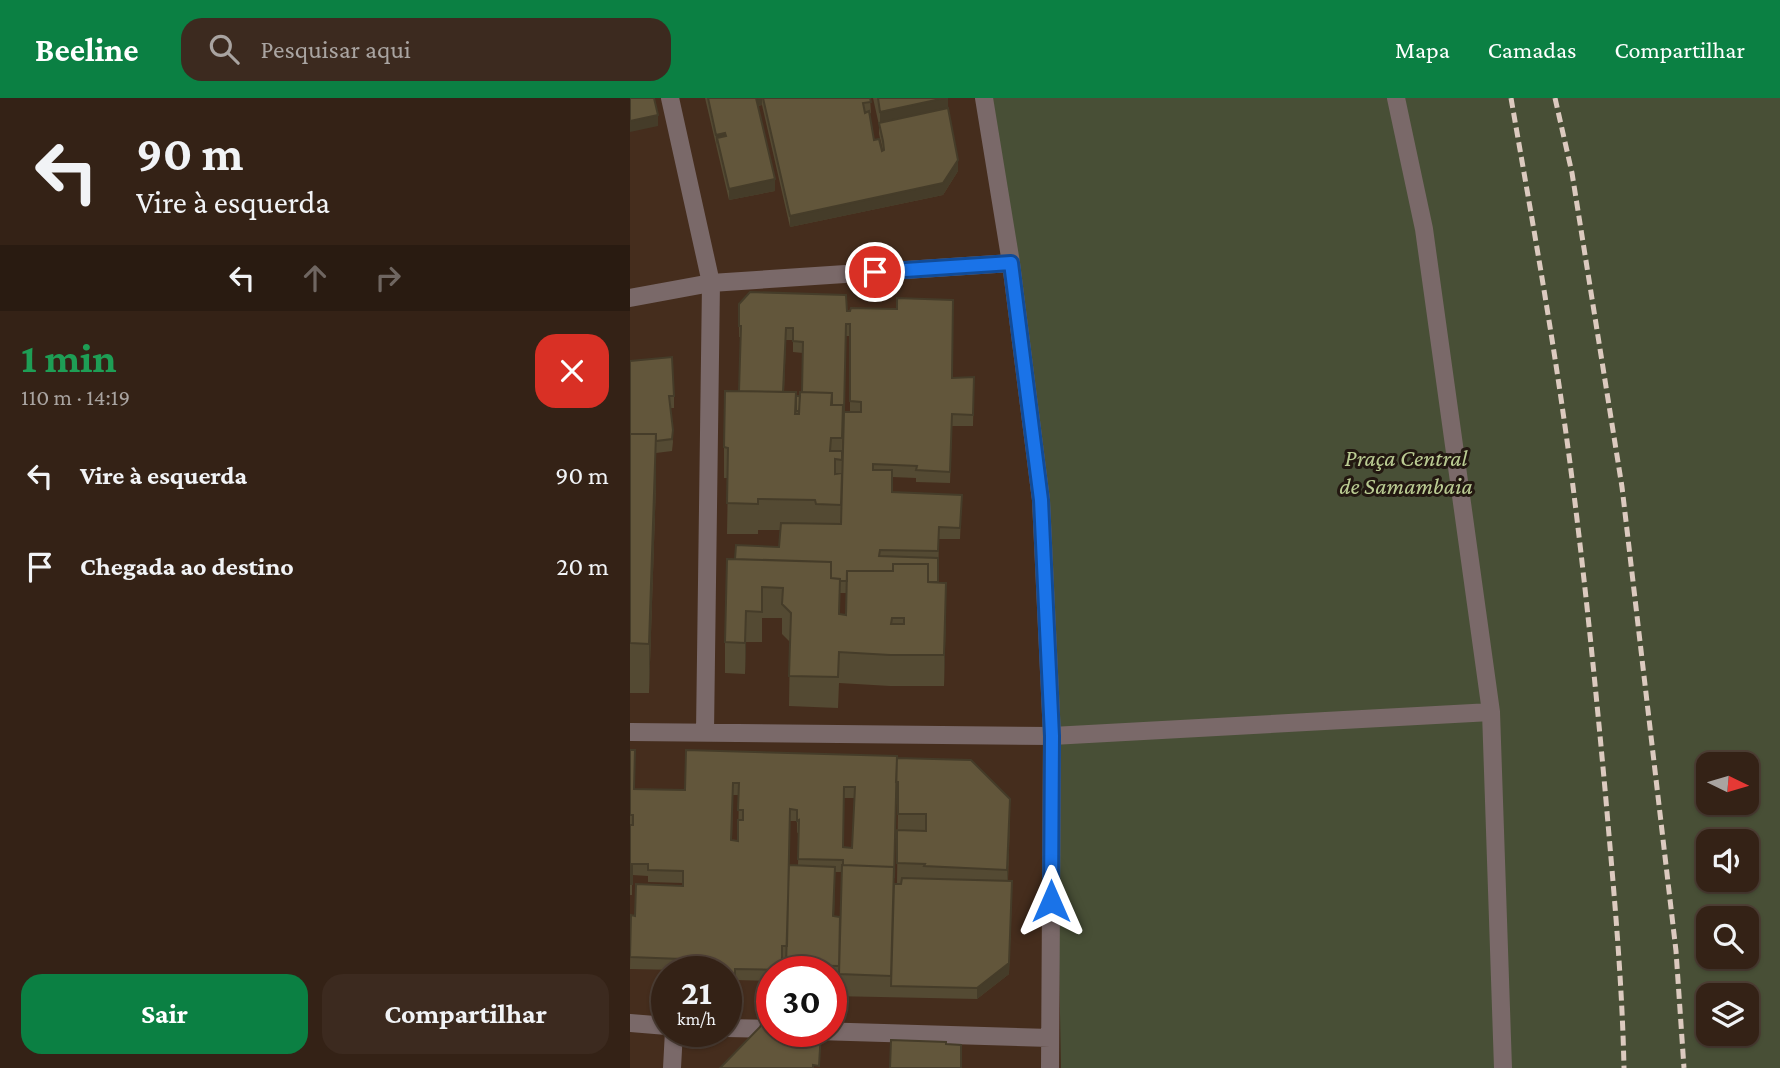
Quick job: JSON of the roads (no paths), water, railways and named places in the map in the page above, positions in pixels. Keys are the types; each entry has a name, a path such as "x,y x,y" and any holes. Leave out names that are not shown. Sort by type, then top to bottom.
{"street":[{"path":"670,98 711,283 705,732"},
{"path":"984,98 1011,263 1041,500 1052,736 1049,1068"},
{"path":"1396,98 1424,229 1491,712 1503,1068"},
{"path":"630,298 711,283 1011,263"},
{"path":"630,732 1052,736 1491,712"},
{"path":"630,1023 651,1025"},
{"path":"847,1032 1050,1038"},
{"path":"672,1068 673,1047"}],"railway":[{"path":"1511,98 1557,372 1580,544 1614,894 1624,1068"},
{"path":"1555,98 1572,173 1622,487 1676,951 1684,1068"}],"park label":[{"name":"Praça Central de Samambaia","path":"1406,472"}]}
